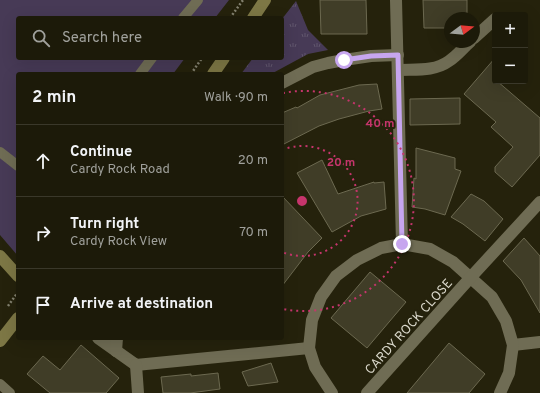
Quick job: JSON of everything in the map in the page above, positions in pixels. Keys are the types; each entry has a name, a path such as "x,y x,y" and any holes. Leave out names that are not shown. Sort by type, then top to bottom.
{"main road":[{"path":"254,16 265,0"},
{"path":"214,72 223,60"},
{"path":"0,256 16,274"},
{"path":"0,341 16,321"}],"street":[{"path":"396,0 402,244"},
{"path":"480,33 492,22"},
{"path":"398,70 437,68 450,61 464,48"},
{"path":"284,82 313,68 328,63 371,56 398,55"},
{"name":"CARDY ROCK CLOSE","path":"367,393 540,202"},
{"path":"332,393 315,367 309,348 312,320 321,297 336,276 357,260 381,248 402,244 430,249 453,262 492,297 506,321 512,345 510,372 500,393"},
{"path":"101,340 136,365 309,348"},
{"path":"116,340 116,351"},
{"path":"512,345 540,342"},
{"path":"136,365 138,393"}],"lane":[{"path":"186,16 198,0"},
{"path":"142,72 150,60"},
{"path":"0,152 16,164"},
{"path":"0,384 10,393"}],"path":[{"path":"231,16 243,0"},
{"path":"192,72 201,60"}],"green space":[{"path":"0,0 229,0 217,16 16,16 16,60 184,60 174,72 16,72 16,254 0,235"},
{"path":"296,1 308,30 328,50 308,54 275,72 242,72 252,60 284,60 284,16"}],"building":[{"path":"320,0 366,0 367,34 321,34"},
{"path":"423,0 467,0 467,12 444,12 444,28 424,28"},
{"path":"492,61 492,84 500,84 540,118 540,155 512,187 495,172 495,167 513,147 491,127 496,122 464,94"},
{"path":"377,84 382,109 339,119 319,126 284,144 284,112 296,107 297,108 320,95 359,85"},
{"path":"460,98 460,124 410,125 410,99"},
{"path":"416,148 455,158 455,169 461,171 445,215 412,207 414,178 416,179"},
{"path":"322,160 338,194 374,182 384,182 386,209 361,216 332,232 297,173"},
{"path":"471,194 484,201 503,219 485,241 463,224 451,217"},
{"path":"284,198 322,238 308,252 284,283"},
{"path":"524,238 540,256 540,313 521,280 503,261"},
{"path":"370,272 406,302 367,348 331,318"},
{"path":"449,343 485,374 469,393 407,393"},
{"path":"81,345 119,378 106,393 50,393 27,374 43,356 60,370"},
{"path":"271,363 278,382 248,386 242,372"},
{"path":"218,373 220,389 190,393 163,393 161,377"}],"route":[{"path":"344,60 371,56 398,55 402,244"}]}
